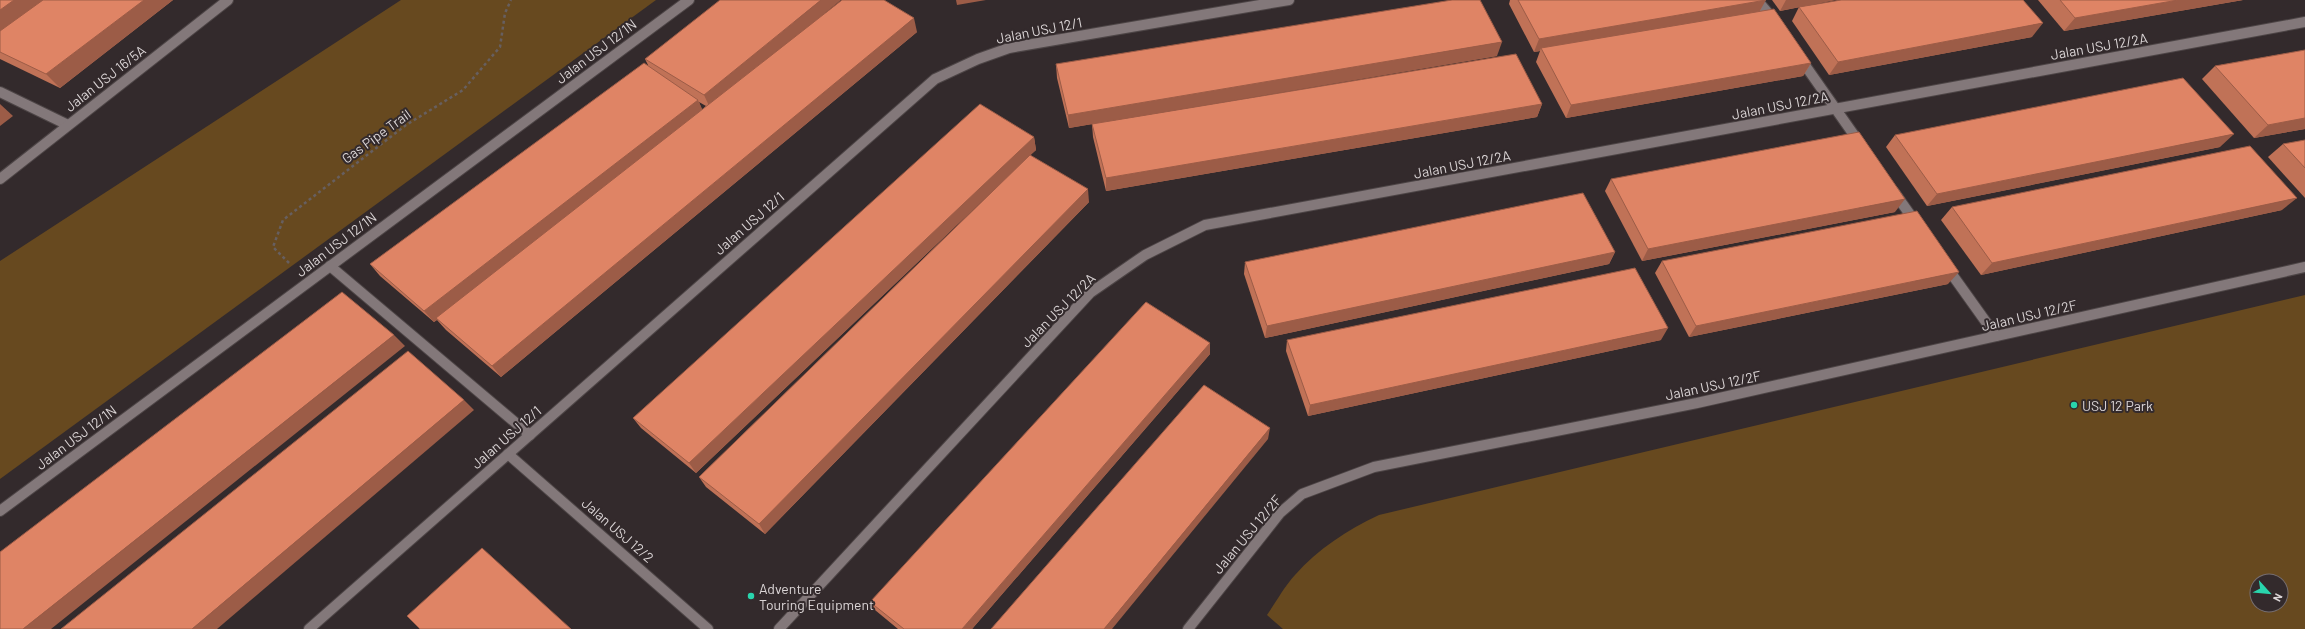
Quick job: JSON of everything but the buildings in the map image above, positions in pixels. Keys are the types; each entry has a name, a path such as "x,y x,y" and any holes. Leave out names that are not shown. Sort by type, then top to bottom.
{"street":[{"name":"Jalan USJ 16/5A","path":"0,179 228,0"},
{"name":"Jalan USJ 12/1N","path":"0,511 689,0"},
{"name":"Jalan USJ 12/1","path":"309,629 935,79 978,59 1009,48 1238,4 1289,0"},
{"path":"1757,0 1777,26"},
{"name":"Jalan USJ 12/2A","path":"779,629 1090,294 1138,258 1172,238 1205,225 2305,22"},
{"path":"1795,51 1866,152"},
{"path":"0,92 68,125"},
{"path":"1888,183 1923,233"},
{"path":"1941,259 1996,336"},
{"path":"330,266 530,435"},
{"name":"Jalan USJ 12/2F","path":"1188,629 1260,536 1286,508 1302,494 1374,467 1697,403 2305,267"},
{"name":"Jalan USJ 12/2","path":"508,454 708,629"}],"path":[{"name":"Gas Pipe Trail","path":"309,282 273,247 283,220 406,125 463,90 500,47 505,13 511,0"}],"shaded area":[{"path":"401,0 656,0 0,479 0,261"},
{"name":"USJ 12 Park","path":"2305,295 2305,629 1283,629 1267,615 1291,580 1313,557 1356,527 1379,515"}],"place":[{"name":"USJ 12 Park","path":"2074,405"},
{"name":"Adventure Touring Equipment","path":"751,596"}]}
